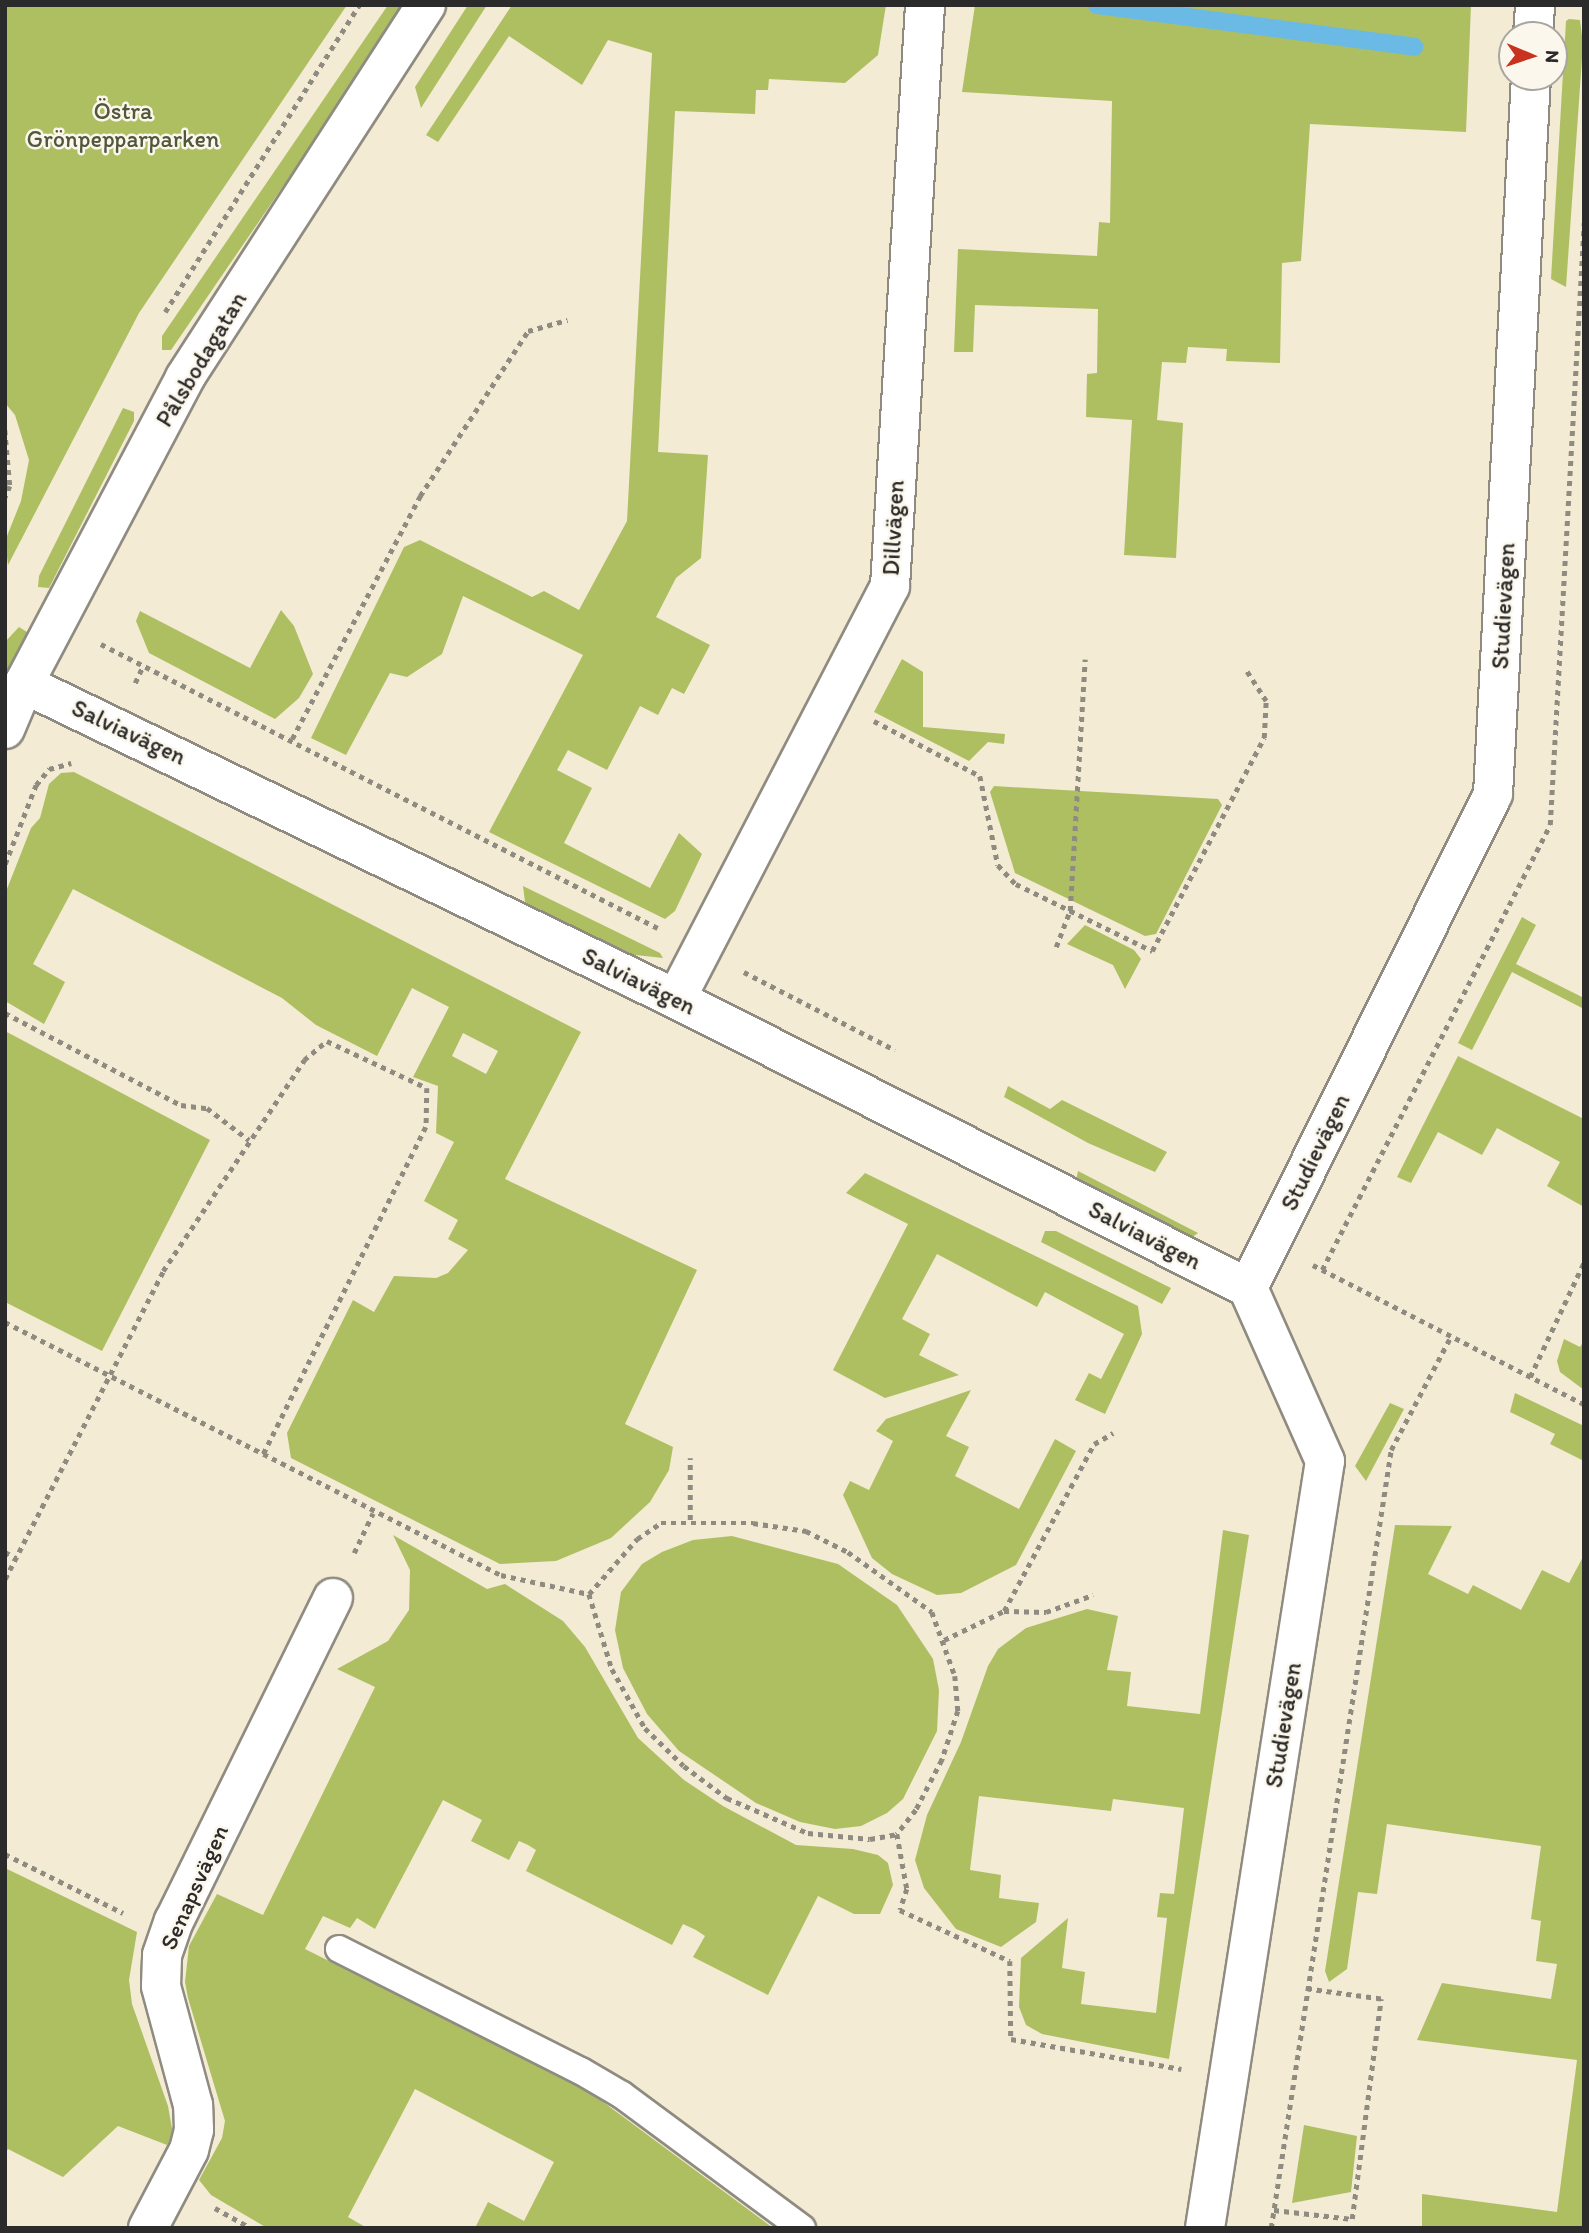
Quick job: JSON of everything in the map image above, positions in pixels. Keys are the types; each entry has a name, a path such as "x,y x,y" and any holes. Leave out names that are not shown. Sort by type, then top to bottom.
{"street":[{"name":"Pålsbodagatan","path":"5,729 24,684 185,378 426,5"},
{"name":"Dillvägen","path":"677,999 890,586 925,5"},
{"name":"Studievägen","path":"1205,2228 1325,1461 1248,1288 1493,794 1530,91"},
{"name":"Salviavägen","path":"24,684 677,999 1248,1288"},
{"name":"Senapsvägen","path":"148,2228 189,2150 194,2130 193,2105 161,1986 162,1955 332,1598"}],"lane":[{"path":"339,1949 581,2071 802,2228"}],"path":[{"path":"292,739 419,496 528,331 567,320"},
{"path":"5,430 10,486 5,498"},
{"path":"1056,947 1070,911 1086,659"},
{"path":"831,701 971,768 980,776 998,865 1016,884 1152,951 1264,738 1266,701 1246,670"},
{"path":"162,676 292,739 702,950"},
{"path":"5,864 36,785 49,769 79,763"},
{"path":"5,1013 181,1105 207,1108 249,1140"},
{"path":"5,1579 163,1271 304,1060 327,1041 427,1088 426,1127 264,1455"},
{"path":"1270,1243 1584,1404"},
{"path":"1530,1377 1584,1262"},
{"path":"5,1322 501,1575 589,1594"},
{"path":"1271,2228 1391,1450 1451,1336"},
{"path":"1004,1611 1094,1444 1113,1433"},
{"path":"690,1458 690,1520"},
{"path":"690,1520 806,1531 848,1552 932,1612 955,1676 957,1711 942,1760 916,1810 897,1834 870,1839 808,1833 727,1798 684,1766 645,1728 612,1670 589,1594 637,1539 661,1523 690,1520"},
{"path":"5,1552 16,1558"},
{"path":"944,1640 1004,1611 1046,1612 1093,1595"},
{"path":"897,1834 907,1889 900,1910 1010,1961 1011,2039 1174,2066 1226,2091"},
{"path":"5,1854 169,1936"},
{"path":"1273,2210 1352,2219 1381,1999 1308,1989"}],"green space":[{"name":"Östra Grönpepparparken","path":"5,5 347,5 139,313 8,565 5,541 21,501 29,460 15,415 5,403"},
{"path":"388,5 407,5 171,350 162,350 162,336"},
{"path":"468,5 487,5 421,108 415,87"},
{"path":"512,5 886,5 878,55 845,83 769,79 768,90 756,90 755,114 675,111 658,452 708,455 701,558 676,578 656,617 710,645 684,694 672,688 658,715 640,706 607,770 568,750 557,770 592,788 564,843 650,888 679,833 702,854 675,911 665,919 489,832 583,655 463,596 442,654 407,677 390,673 346,755 311,738 404,547 420,540 532,597 544,591 579,610 627,521 652,53 608,40 582,85 509,36 438,142 426,135"},
{"path":"975,5 1471,5 1466,132 1310,124 1301,261 1282,263 1280,363 1226,361 1227,349 1188,347 1186,363 1162,362 1157,420 1183,423 1176,558 1124,555 1132,420 1086,417 1087,374 1097,373 1098,309 975,305 973,352 954,352 958,249 1097,256 1099,222 1110,223 1112,101 962,92"},
{"path":"1580,20 1583,44 1566,287 1551,279 1562,91 1568,91 1566,21"},
{"path":"123,408 134,412 134,421 49,588 38,587 39,576"},
{"path":"281,610 294,626 313,674 299,698 275,719 149,653 136,621 140,611 250,668"},
{"path":"19,627 27,632 26,646 5,685 5,642"},
{"path":"902,659 923,672 923,727 1005,734 1004,744 988,742 969,761 874,712"},
{"path":"74,772 581,1032 505,1179 697,1270 625,1424 673,1447 669,1470 650,1502 611,1538 556,1561 500,1564 291,1458 287,1433 353,1300 374,1312 394,1276 436,1278 448,1273 468,1250 448,1239 458,1220 424,1201 454,1142 436,1133 438,1086 413,1077 449,1007 412,988 377,1056 316,1025 282,998 73,889 33,964 65,982 44,1024 5,1001 5,894 31,828 40,818 49,784 61,773","holes":["463,1033 498,1051 486,1074 452,1056"]},
{"path":"994,786 1218,799 1222,805 1156,934 1145,936 1015,873 990,792"},
{"path":"523,886 660,953 663,958 617,953 525,902"},
{"path":"1522,917 1536,925 1516,964 1584,998 1584,1009 1512,972 1472,1050 1458,1043"},
{"path":"1085,925 1134,950 1141,959 1125,989 1113,965 1067,944"},
{"path":"5,1031 210,1140 102,1351 5,1302"},
{"path":"1458,1056 1584,1119 1584,1207 1547,1186 1560,1162 1497,1128 1482,1155 1438,1132 1411,1183 1397,1177"},
{"path":"1008,1086 1050,1109 1062,1100 1167,1152 1155,1172 1088,1143 1004,1097"},
{"path":"1078,1171 1198,1233 1184,1243 1075,1185"},
{"path":"865,1173 1138,1306 1142,1334 1105,1414 1075,1400 1089,1373 1101,1379 1124,1334 1045,1292 1037,1307 937,1254 902,1319 930,1334 919,1355 959,1375 885,1398 833,1370 908,1224 846,1193"},
{"path":"1045,1231 1056,1231 1171,1288 1162,1304 1041,1242"},
{"path":"1564,1339 1580,1347 1584,1341 1584,1390 1560,1372 1557,1361"},
{"path":"971,1390 946,1436 969,1447 955,1476 1019,1509 1055,1439 1076,1451 1016,1565 961,1593 937,1595 892,1574 872,1558 843,1495 850,1481 869,1490 893,1441 876,1431 886,1419"},
{"path":"1515,1393 1584,1426 1584,1461 1550,1444 1555,1434 1510,1412"},
{"path":"1390,1403 1404,1409 1366,1481 1355,1466"},
{"path":"1395,1525 1452,1526 1428,1574 1468,1594 1473,1585 1521,1610 1542,1570 1569,1583 1584,1555 1584,2228 1422,2228 1422,2194 1557,2212 1577,2060 1417,2040 1442,1983 1551,1999 1557,1964 1536,1961 1541,1921 1531,1919 1541,1846 1387,1824 1377,1894 1358,1892 1347,1969 1329,1982 1325,1971"},
{"path":"1223,1530 1249,1535 1169,2059 1042,2034 1026,2025 1019,2007 1021,1958 1068,1918 1062,1968 1085,1972 1081,2004 1156,2013 1167,1918 1157,1917 1160,1893 1174,1894 1184,1808 1113,1799 1111,1811 979,1796 970,1870 1001,1875 999,1898 1039,1903 1036,1922 1001,1947 956,1929 924,1888 915,1860 927,1815 961,1742 988,1666 998,1649 1026,1628 1087,1609 1118,1616 1107,1670 1131,1672 1127,1706 1200,1714"},
{"path":"393,1535 487,1589 505,1584 563,1621 585,1647 638,1738 684,1780 723,1806 796,1845 853,1849 878,1855 888,1863 893,1885 880,1914 854,1914 818,1896 768,1995 693,1957 705,1936 696,1930 683,1924 672,1945 526,1871 536,1850 528,1845 519,1841 509,1860 471,1841 482,1820 443,1800 375,1929 357,1918 350,1928 323,1916 305,1949 587,2090 773,2228 475,2228 488,2202 524,2221 554,2162 415,2089 348,2217 367,2228 267,2228 211,2195 199,2180 222,2138 225,2121 188,1998 185,1982 189,1946 217,1894 263,1915 375,1687 337,1669 388,1641 409,1610 410,1570"},
{"path":"732,1536 838,1564 897,1605 933,1659 939,1690 937,1731 903,1799 887,1813 861,1826 835,1829 800,1822 756,1803 679,1751 647,1714 623,1668 615,1630 621,1592 642,1564 662,1552 693,1540"},
{"path":"5,1868 137,1932 129,1980 132,2004 168,2106 173,2134 167,2145 118,2126 63,2177 8,2149 5,2153"},
{"path":"1304,2125 1357,2136 1351,2192 1292,2203"}],"waterway":[{"path":"1097,5 1414,47"}]}
